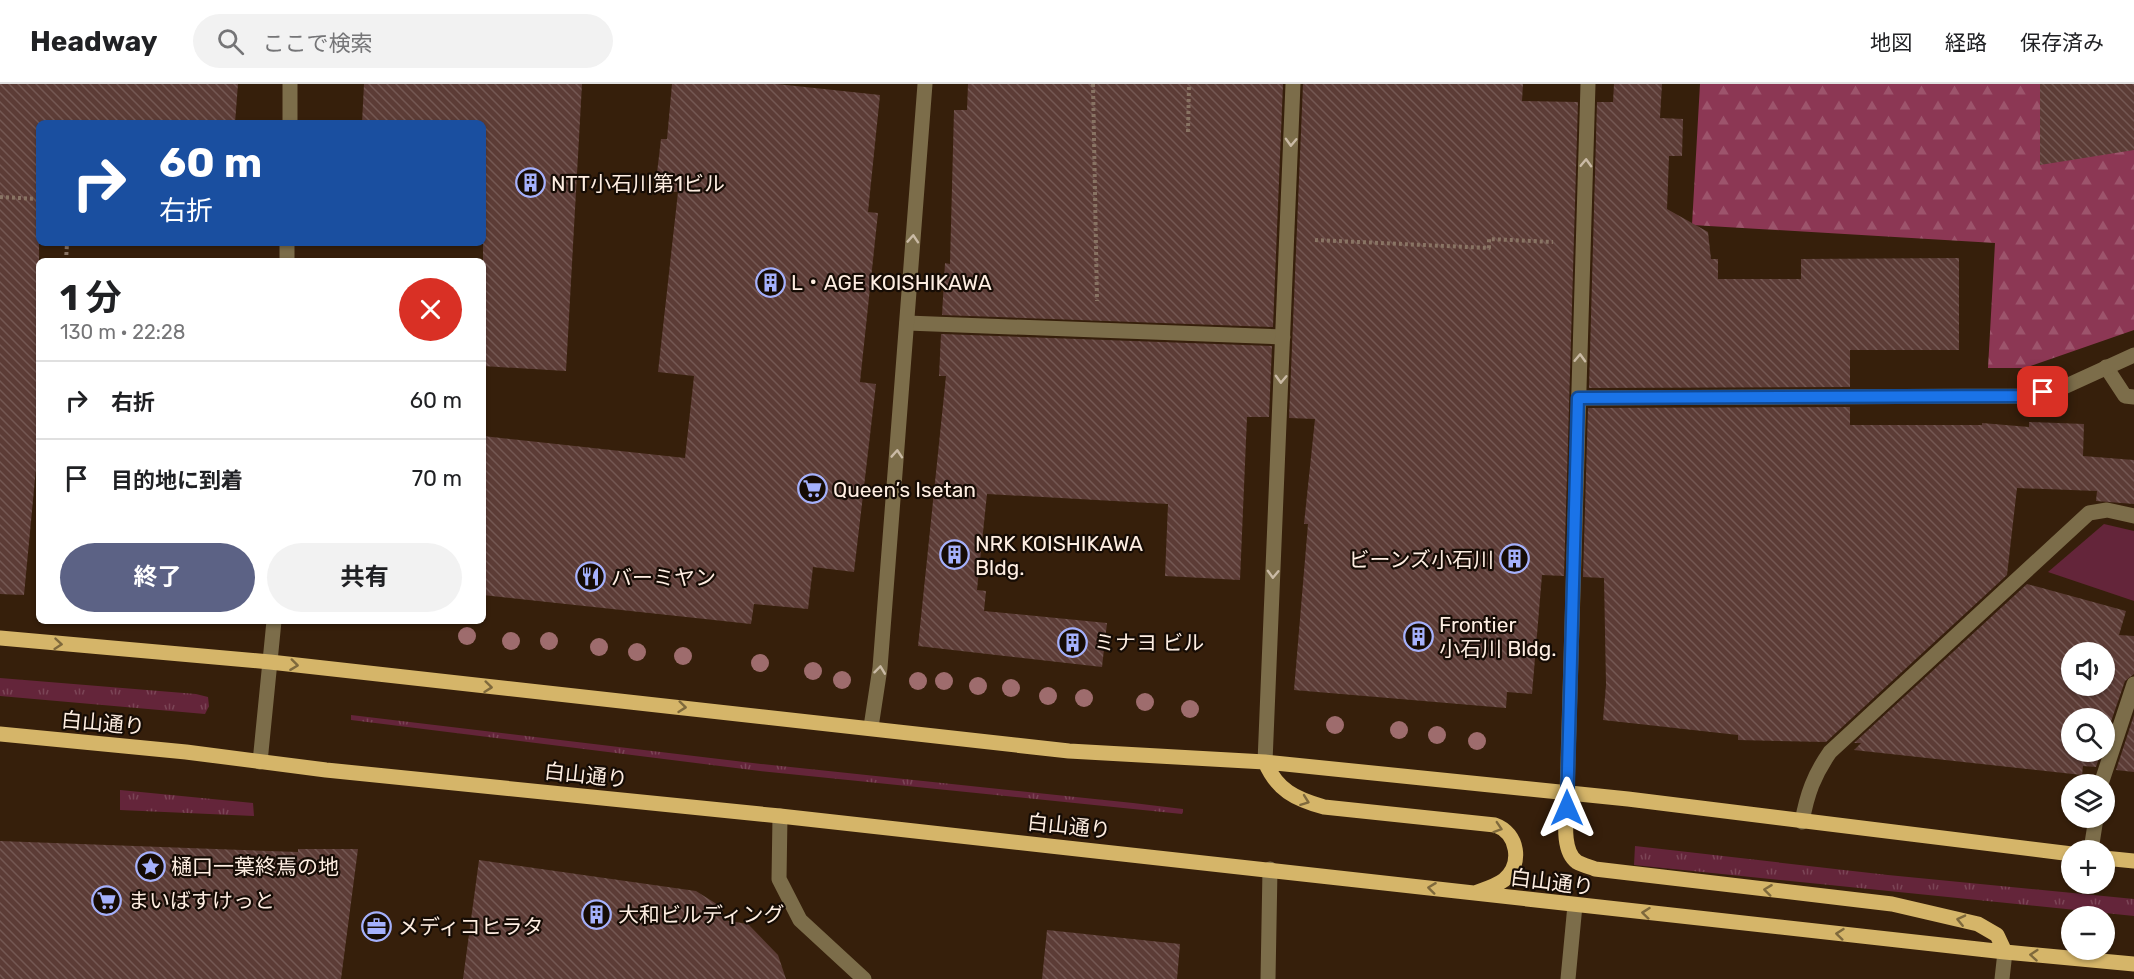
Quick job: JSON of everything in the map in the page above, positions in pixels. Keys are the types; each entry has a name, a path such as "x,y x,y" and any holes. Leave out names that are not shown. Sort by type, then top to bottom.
{"main road":[{"path":"0,638 270,662 871,727 1069,751 1265,762 1628,799 2061,853"},
{"name":"白山通り","path":"0,734 780,816 1270,869 1575,905 2134,964"},
{"path":"1265,762 1272,778 1285,792 1301,801 1324,807 1495,825 1505,829 1514,840 1514,860 1510,872 1505,879 1492,887 1472,893"},
{"path":"1567,794 1567,843 1570,854 1577,862 1595,869 1892,904 1978,924 1997,935 2005,952"},
{"path":"2115,859 2134,861"}],"street":[{"path":"290,84 290,120"},
{"path":"871,727 880,668 925,84"},
{"path":"1265,762 1293,84"},
{"path":"1567,794 1588,84"},
{"path":"907,323 1097,332 1283,337"},
{"path":"1578,398 2024,396 2064,387 2134,355"},
{"path":"2106,367 2124,396 2134,398"},
{"path":"1802,822 1806,794 1815,774 1830,752 2080,521 2089,513 2107,510 2134,516"},
{"path":"260,762 274,624"},
{"path":"2104,774 2134,684"},
{"path":"780,816 779,879 800,920 864,979"},
{"path":"1268,979 1270,869"},
{"path":"1568,979 1575,905"},
{"path":"2002,979 2005,952"}],"path":[{"path":"1093,84 1097,332"},
{"path":"1188,132 1189,84"},
{"path":"0,198 36,199"},
{"path":"1287,239 1489,248 1489,239 1583,243"}],"green space":[{"path":"1700,84 2134,84 2134,330 2025,368 1988,368 1995,243 1692,225"},
{"path":"2104,524 2134,531 2134,601 2048,572"},
{"path":"0,678 196,694 208,697 209,706 205,714 0,696"},
{"path":"351,715 761,764 1133,803 1183,809 1183,812 1182,814 760,771 351,720"},
{"path":"120,790 253,803 254,816 120,810"},
{"path":"1635,846 2061,892 2061,894 2134,899 2134,916 2115,914 2115,906 2061,906 2061,909 1634,865"}],"building":[{"path":"0,84 238,84 235,120 36,120 36,246 39,246 39,258 36,258 36,469 24,595 0,594"},
{"name":"NTT小石川第1ビル","path":"364,84 582,84 566,371 486,366 486,258 483,258 483,246 486,246 486,120 362,120"},
{"path":"672,84 777,84 880,95 868,212 878,213 860,382 876,384 854,572 813,567 808,609 754,604 751,624 486,595 486,436 685,458 694,376 658,372 678,192 655,190 661,139 667,139"},
{"path":"968,84 1283,84 1273,327 942,315 945,263 950,264 954,110 967,110"},
{"path":"1303,84 1523,84 1522,101 1578,102 1564,576 1542,575 1532,694 1507,692 1506,708 1294,690 1308,524 1304,524 1315,419 1289,418"},
{"path":"1614,84 1662,84 1660,118 1683,119 1682,156 1669,156 1667,209 1708,232 1711,259 1718,259 1718,279 1801,279 1801,259 1959,258 1959,350 1850,350 1850,387 1589,388 1597,102 1613,102"},
{"path":"2040,84 2134,84 2134,150 2040,165"},
{"path":"941,334 1272,346 1269,417 1247,417 1240,580 1165,576 1168,504 987,494 977,590 986,591 984,611 1107,623 1102,667 918,646 946,376 939,376"},
{"path":"1850,407 1850,425 1982,425 1982,423 2029,427 2029,422 2084,424 2083,456 2134,460 2134,504 2096,501 2097,491 2017,488 2007,575 1826,742 1738,740 1738,735 1603,720 1606,685 1604,578 1583,577 1588,408"},
{"path":"2027,584 2126,611 2119,635 2134,636 2134,674 2125,681 2115,710 2115,708 2061,708 2061,762 2098,762 2096,767 2083,766 2082,774 1854,750 1861,743 1854,743"},
{"path":"2134,715 2134,772 2116,770"},
{"path":"0,841 298,852 298,849 358,849 341,979 0,979"},
{"name":"大和ビルディング","path":"479,860 696,891 723,908 723,920 748,924 778,955 786,979 463,979"},
{"path":"1047,930 1180,944 1177,979 1042,979"}],"place":[{"name":"NTT小石川第1ビル","path":"530,183"},
{"name":"L・AGE KOISHIKAWA","path":"770,282"},
{"name":"Queen’s Isetan","path":"812,489"},
{"name":"NRK KOISHIKAWA Bldg.","path":"954,555"},
{"name":"ビーンズ小石川","path":"1515,559"},
{"name":"バーミヤン","path":"590,577"},
{"name":"Frontier 小石川 Bldg.","path":"1418,636"},
{"name":"ミナヨ ビル","path":"1073,642"},
{"name":"樋口一葉終焉の地","path":"150,866"},
{"name":"まいばすけっと","path":"107,900"},
{"name":"大和ビルディング","path":"597,914"},
{"name":"メディコヒラタ","path":"377,926"}],"route":[{"path":"1567,808 1578,398 2024,396 2043,392"}]}
